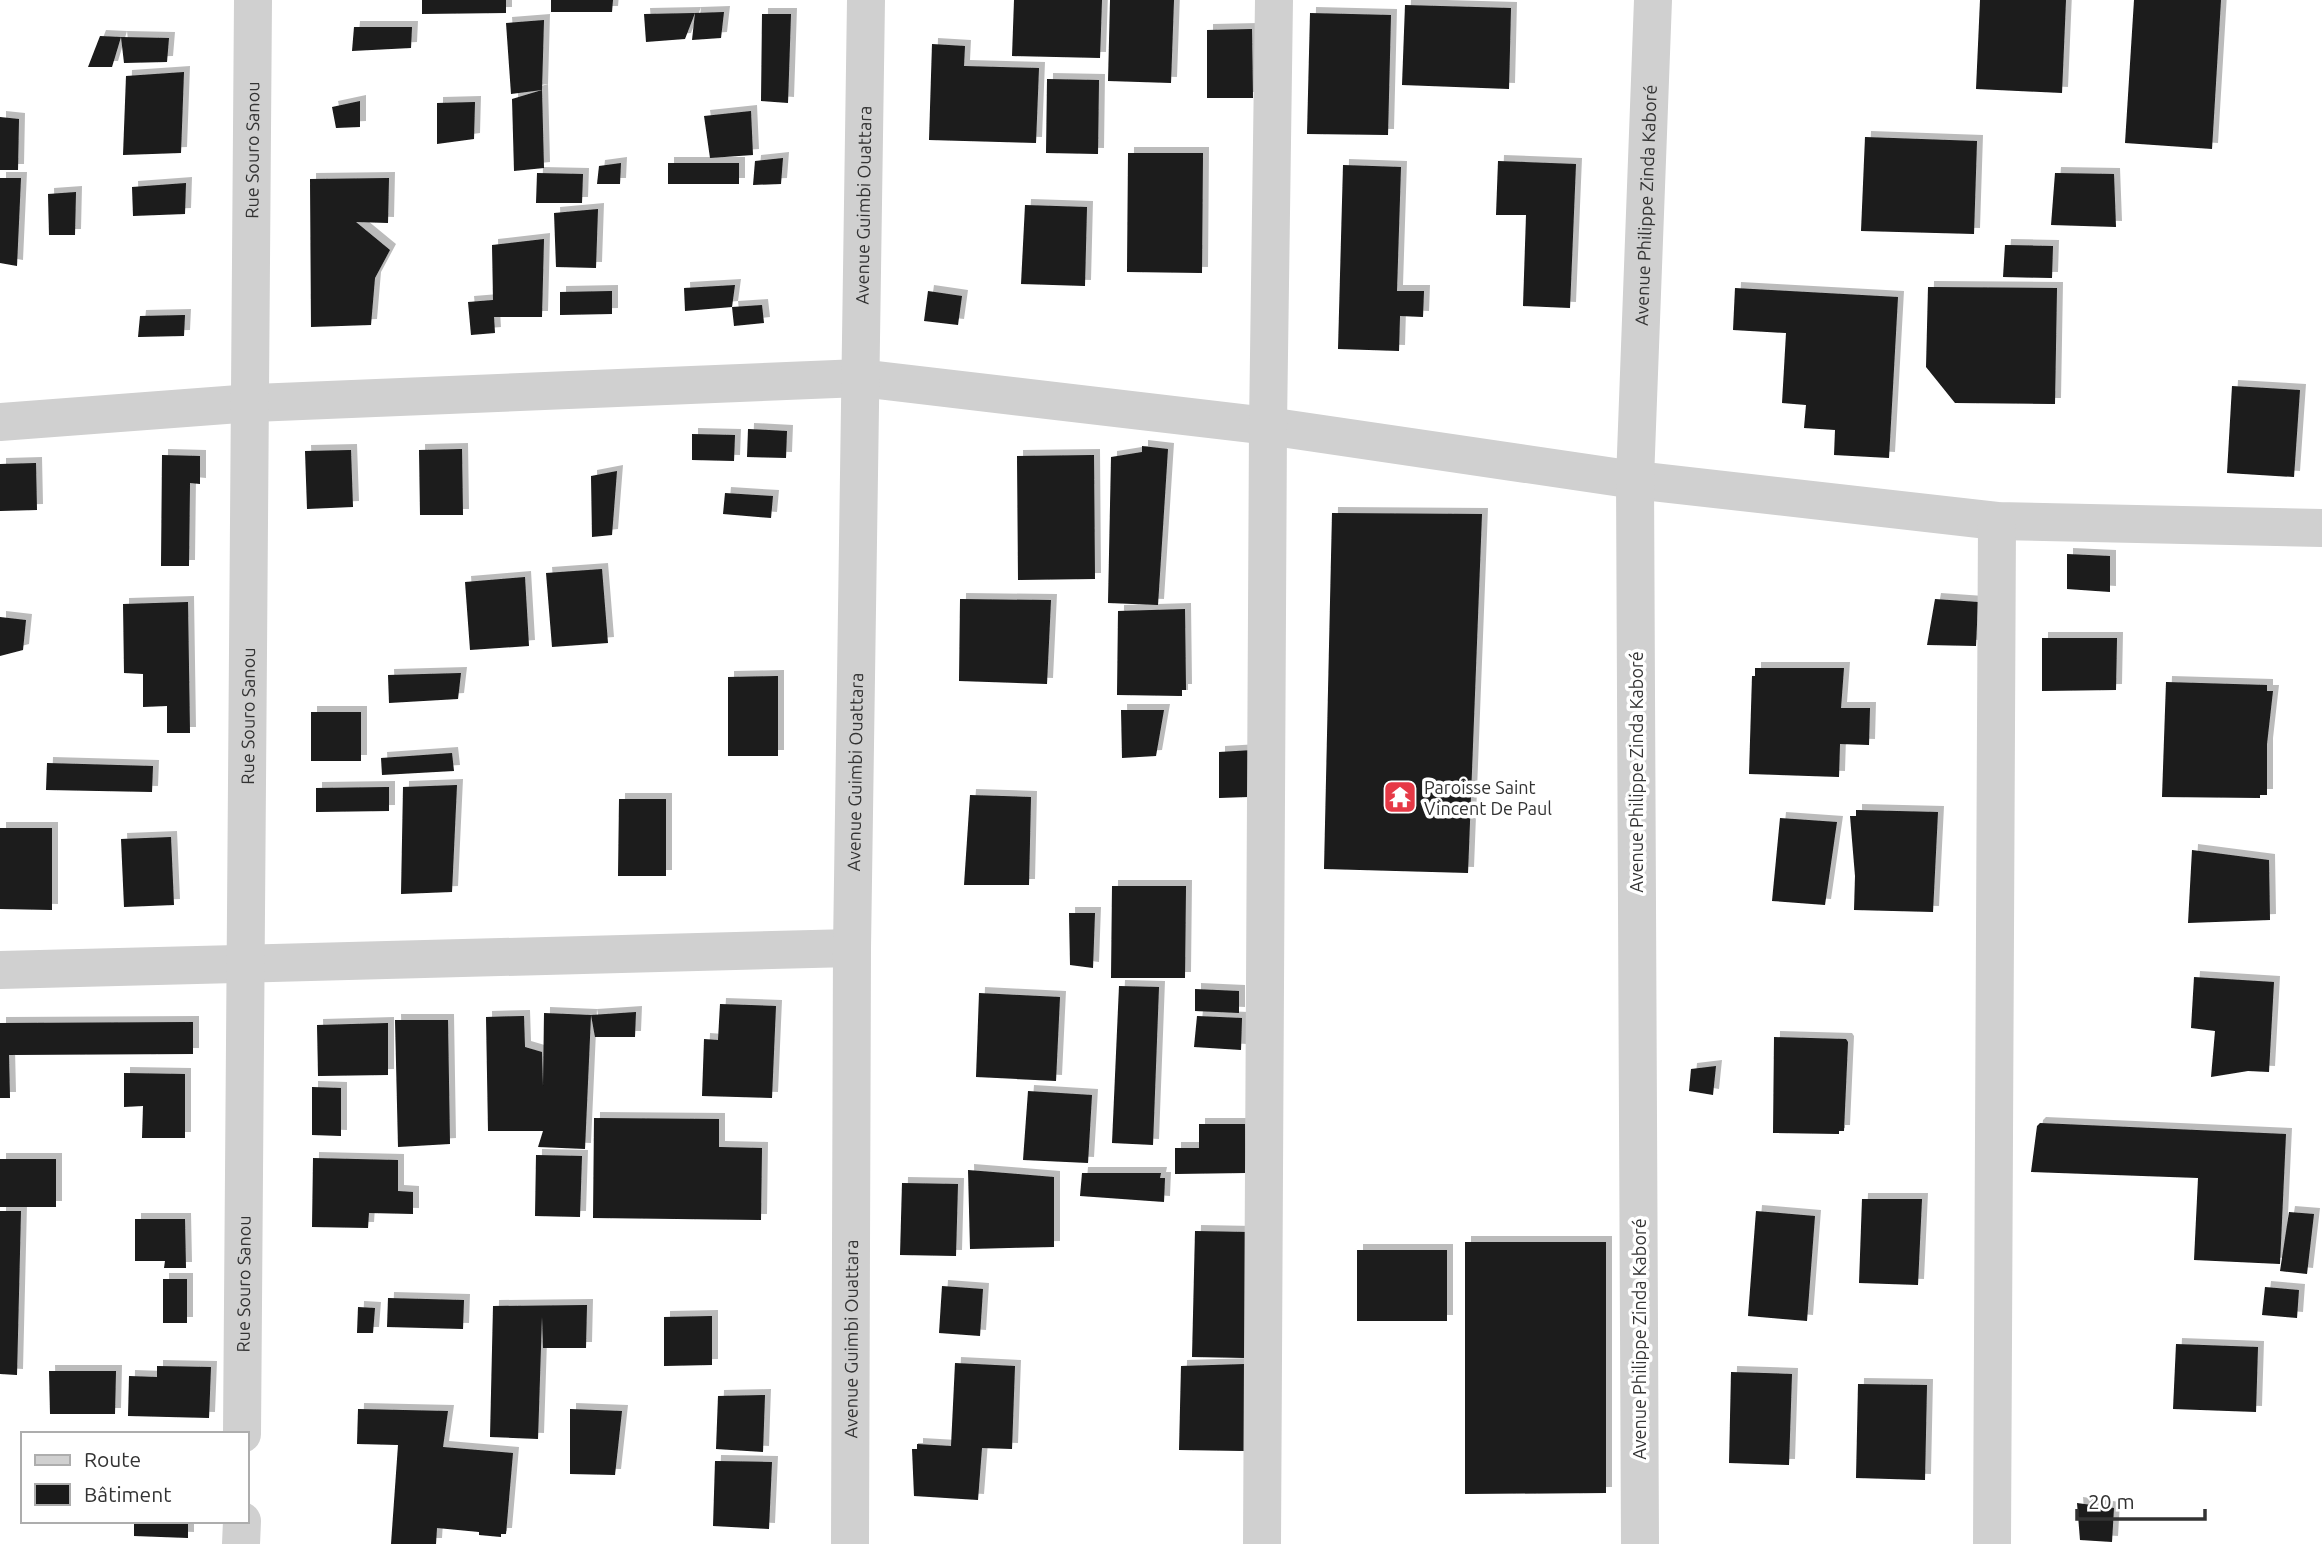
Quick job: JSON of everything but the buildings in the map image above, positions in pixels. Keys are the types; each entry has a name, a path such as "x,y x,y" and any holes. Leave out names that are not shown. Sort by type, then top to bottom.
{"street":[{"name":"Rue Souro Sanou","path":"242,1432 253,0"},
{"name":"Avenue Guimbi Ouattara","path":"850,1544 852,948 866,0"},
{"path":"1262,1544 1268,426 1274,0"},
{"name":"Avenue Philippe Zinda Kaboré","path":"1640,1544 1635,480 1653,0"},
{"path":"0,422 252,402 860,378 1268,426 1635,480 1997,521 2322,528"},
{"path":"1992,1544 1997,521"},
{"path":"0,970 852,948"},
{"path":"242,1523 242,1544"}],"place":[{"name":"Paroisse Saint Vincent De Paul","path":"1400,797"}]}
